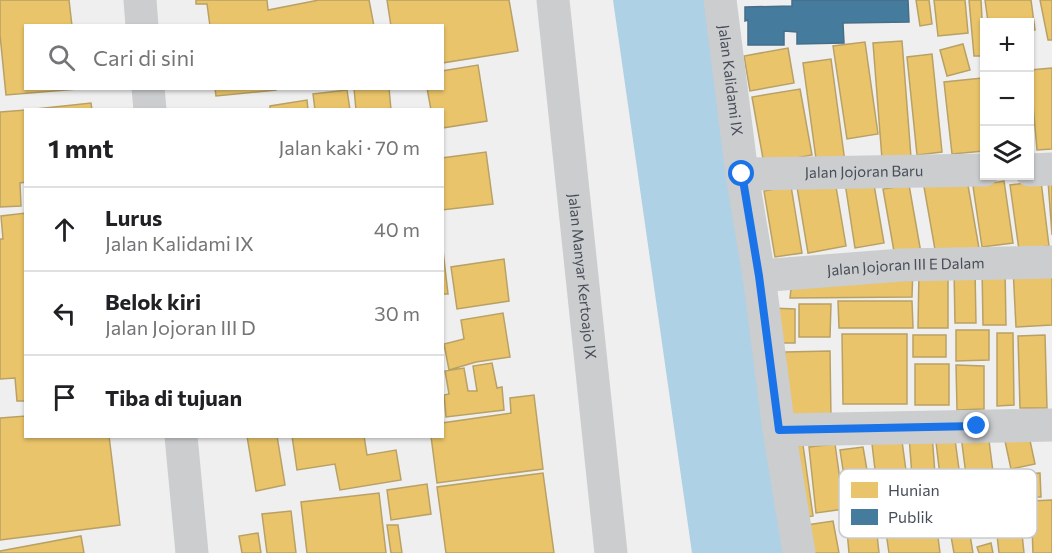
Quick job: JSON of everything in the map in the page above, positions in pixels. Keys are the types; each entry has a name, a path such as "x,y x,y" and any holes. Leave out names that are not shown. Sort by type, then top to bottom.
{"street":[{"path":"140,0 142,24"},
{"name":"Jalan Manyar Kertoajo IX","path":"553,0 611,553"},
{"name":"Jalan Kalidami IX","path":"720,0 742,174 799,553"},
{"path":"148,90 150,108"},
{"path":"1034,170 1052,169"},
{"name":"Jalan Jojoran Baru","path":"742,174 980,170"},
{"name":"Jalan Jojoran III E Dalam","path":"759,276 902,265 1052,262"},
{"path":"779,430 1052,425"},
{"path":"181,438 192,553"}],"water":[{"path":"613,0 712,0 788,553 692,553"}],"building: Hunian":[{"path":"0,0 69,0 72,24 24,24 24,90 66,90 6,95 0,35"},
{"path":"196,0 267,0 268,10 319,0 369,0 374,24 210,24 207,4 196,4"},
{"path":"387,0 509,0 518,51 444,63 444,24 391,24"},
{"path":"916,0 929,0 932,24 920,26"},
{"path":"934,0 965,0 968,33 938,36"},
{"path":"969,0 981,0 980,56 974,56"},
{"path":"985,0 1031,0 1033,18 987,18"},
{"path":"1040,0 1052,0 1052,40 1048,40"},
{"path":"902,41 911,157 882,159 873,43"},
{"path":"865,42 878,134 847,139 833,46"},
{"path":"963,44 970,70 947,76 940,50"},
{"path":"788,48 794,83 750,91 744,56"},
{"path":"932,54 942,152 917,155 907,57"},
{"path":"831,59 845,162 817,166 803,63"},
{"path":"478,65 487,121 444,128 444,108 431,108 427,90 444,90 444,71"},
{"path":"1052,68 1052,149 1037,150 1034,70"},
{"path":"980,78 980,151 952,154 944,82"},
{"path":"800,89 812,155 764,164 752,97"},
{"path":"215,90 276,90 216,96"},
{"path":"347,90 350,108 315,108 313,94"},
{"path":"354,90 389,90 391,108 356,108"},
{"path":"307,100 308,108 270,108 270,106"},
{"path":"91,103 92,108 45,108"},
{"path":"24,110 24,182 20,183 21,206 0,207 0,112"},
{"path":"486,152 493,204 444,210 444,158"},
{"path":"966,174 980,254 937,261 923,181"},
{"path":"834,175 846,246 808,253 796,181"},
{"path":"873,179 884,243 855,248 845,183"},
{"path":"1052,180 1052,235 1048,181"},
{"path":"1004,181 1013,243 982,247 973,186"},
{"path":"1041,181 1049,246 1019,250 1010,185"},
{"path":"909,185 921,253 895,257 883,189"},
{"path":"791,186 802,253 775,257 764,191"},
{"path":"24,213 24,401 17,401 15,378 0,379 0,239 3,239 1,216"},
{"path":"444,259 448,294 444,294"},
{"path":"504,259 509,301 457,309 451,267"},
{"path":"1052,266 1052,325 1016,327 1013,268"},
{"path":"913,267 912,297 790,298 792,280"},
{"path":"982,267 1005,268 1006,325 983,325"},
{"path":"954,269 975,269 976,323 955,323"},
{"path":"919,270 948,270 948,328 918,328"},
{"path":"838,301 912,301 913,328 839,328"},
{"path":"799,304 831,304 830,337 799,337"},
{"path":"770,308 795,309 795,343 770,343"},
{"path":"503,313 510,357 476,362 449,370 444,344 464,339 461,320"},
{"path":"956,330 989,330 989,360 956,361"},
{"path":"997,333 1013,333 1014,405 997,406"},
{"path":"842,334 907,334 907,404 843,404"},
{"path":"913,335 946,335 946,357 913,357"},
{"path":"1045,335 1047,408 1020,408 1018,336"},
{"path":"830,351 831,418 786,419 785,352"},
{"path":"492,363 497,388 502,387 504,410 446,417 444,395 449,394 445,371 464,368 468,391 477,391 473,366"},
{"path":"915,364 949,364 949,405 915,405"},
{"path":"956,365 984,366 984,409 957,410"},
{"path":"534,395 543,469 437,483 431,438 444,438 444,423 511,413 510,398"},
{"path":"24,416 24,438 109,438 120,525 0,540 0,418"},
{"path":"954,432 959,469 939,469 935,434"},
{"path":"988,433 993,469 965,469 961,436"},
{"path":"932,434 935,469 911,469 909,436"},
{"path":"1029,436 1035,464 1011,469 1005,441"},
{"path":"247,438 277,438 285,485 256,491"},
{"path":"292,438 364,438 367,455 396,450 401,480 340,490 335,464 297,470"},
{"path":"902,441 906,469 875,469 872,444"},
{"path":"835,444 839,473 839,510 816,513 809,447"},
{"path":"803,445 813,516 796,519 786,447"},
{"path":"863,447 867,469 843,469 840,450"},
{"path":"543,473 554,553 446,553 437,487"},
{"path":"1037,473 1040,473 1041,497 1037,497"},
{"path":"427,484 431,514 391,520 387,490"},
{"path":"379,493 386,553 307,553 301,502"},
{"path":"1052,500 1052,553 1033,553 1032,538 1037,538 1037,501"},
{"path":"291,511 296,553 267,553 262,514"},
{"path":"833,521 839,553 805,553 800,526"},
{"path":"387,525 398,525 402,553 391,553"},
{"path":"258,533 261,553 242,553 239,536"},
{"path":"81,536 84,553 0,553 0,551"},
{"path":"848,538 877,538 879,553 849,553"},
{"path":"887,538 938,538 940,553 889,553"},
{"path":"951,538 970,538 973,553 954,553"},
{"path":"997,538 1022,538 1024,553 999,553"},
{"path":"991,543 993,553 979,553 977,547"}],"building: Publik":[{"path":"792,0 908,0 909,22 843,23 844,43 797,44 797,32 784,31 784,45 748,45 748,20 745,21 745,7 792,6"}],"route":[{"path":"742,174 759,276 779,430 977,426"}]}
